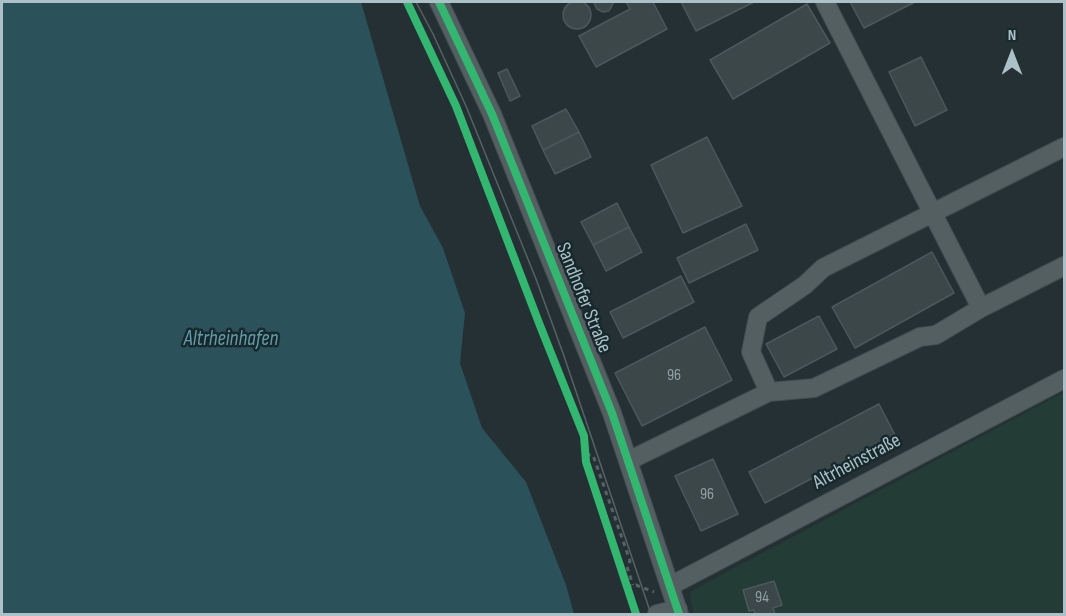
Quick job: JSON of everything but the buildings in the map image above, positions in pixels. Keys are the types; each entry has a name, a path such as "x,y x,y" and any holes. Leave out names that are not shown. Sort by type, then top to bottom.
{"street":[{"name":"Sandhofer Straße","path":"439,2 492,114 612,413 665,590 678,612"},
{"path":"825,2 981,308"},
{"path":"769,392 751,352 758,317 805,285 822,268 1065,147"},
{"path":"628,461 769,392 814,388 920,336 936,335 981,308 1065,266"},
{"name":"Altrheinstraße","path":"665,590 1065,379"},
{"path":"657,615 678,612"}],"path":[{"path":"585,445 590,472"},
{"path":"586,455 593,455 630,561 627,567 630,596"},
{"path":"620,566 630,586"},
{"path":"630,586 665,590"}],"green space":[{"path":"1064,392 1064,614 694,614 690,599 691,591"}],"water":[{"name":"Altrheinhafen","path":"2,2 361,2 420,206 443,248 465,313 460,363 482,428 526,482 566,585 574,614 2,614"}],"tram line":[{"path":"416,2 466,106 536,279 651,614"}],"cycle path":[{"path":"407,2 456,106 584,436 586,462 636,614"},
{"path":"439,2 492,114 612,413 679,614"}]}
